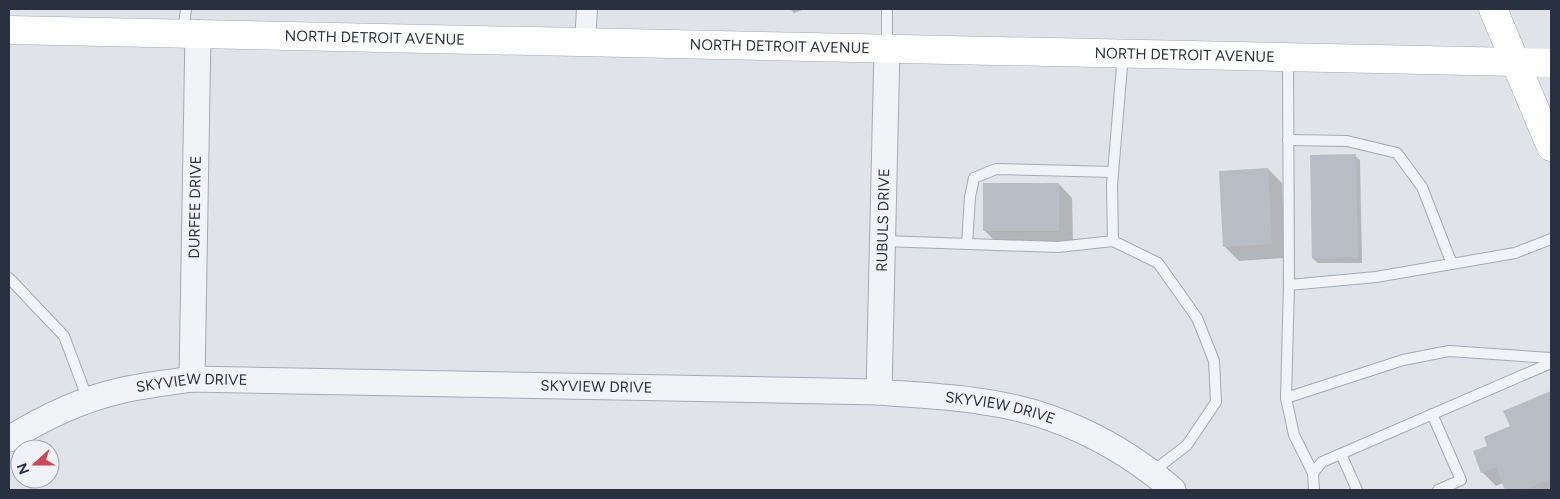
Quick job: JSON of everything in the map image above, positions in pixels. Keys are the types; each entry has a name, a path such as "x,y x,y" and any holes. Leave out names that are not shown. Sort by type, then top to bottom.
{"main road":[{"path":"1494,9 1551,147"},
{"name":"NORTH DETROIT AVENUE","path":"9,30 189,25 585,42 1551,63"}],"street":[{"path":"585,42 587,9"},
{"name":"DURFEE DRIVE","path":"189,25 192,379"},
{"name":"RUBULS DRIVE","path":"879,392 887,48"},
{"name":"SKYVIEW DRIVE","path":"9,439 34,423 88,400 118,391 192,379 879,392 978,400 1051,417 1110,444 1173,490"}],"lane":[{"path":"887,9 887,48"},
{"path":"1114,241 1113,172 1123,53"},
{"path":"1288,57 1289,285 1286,398 1294,434 1313,473 1314,490"},
{"path":"1288,140 1347,141 1397,153 1422,187 1452,264"},
{"path":"967,244 970,197 974,178 996,169 1113,172"},
{"path":"1289,285 1376,277 1515,253 1551,239"},
{"path":"883,241 1058,248 1114,241 1158,263 1197,318 1214,361 1216,402 1187,445 1151,473"},
{"path":"9,278 64,336 88,400"},
{"path":"1286,398 1403,360 1448,351 1551,358"},
{"path":"1313,473 1322,462 1551,363"},
{"path":"1432,414 1460,480 1438,490"},
{"path":"1341,454 1358,490"}],"building":[{"path":"1356,154 1358,258 1312,259 1310,155"},
{"path":"1268,168 1272,244 1223,247 1219,171"},
{"path":"983,183 1059,183 1059,231 983,231"},
{"path":"1551,391 1551,479 1524,490 1505,490 1496,467 1481,473 1473,451 1487,446 1484,437 1510,426 1503,411"}]}
